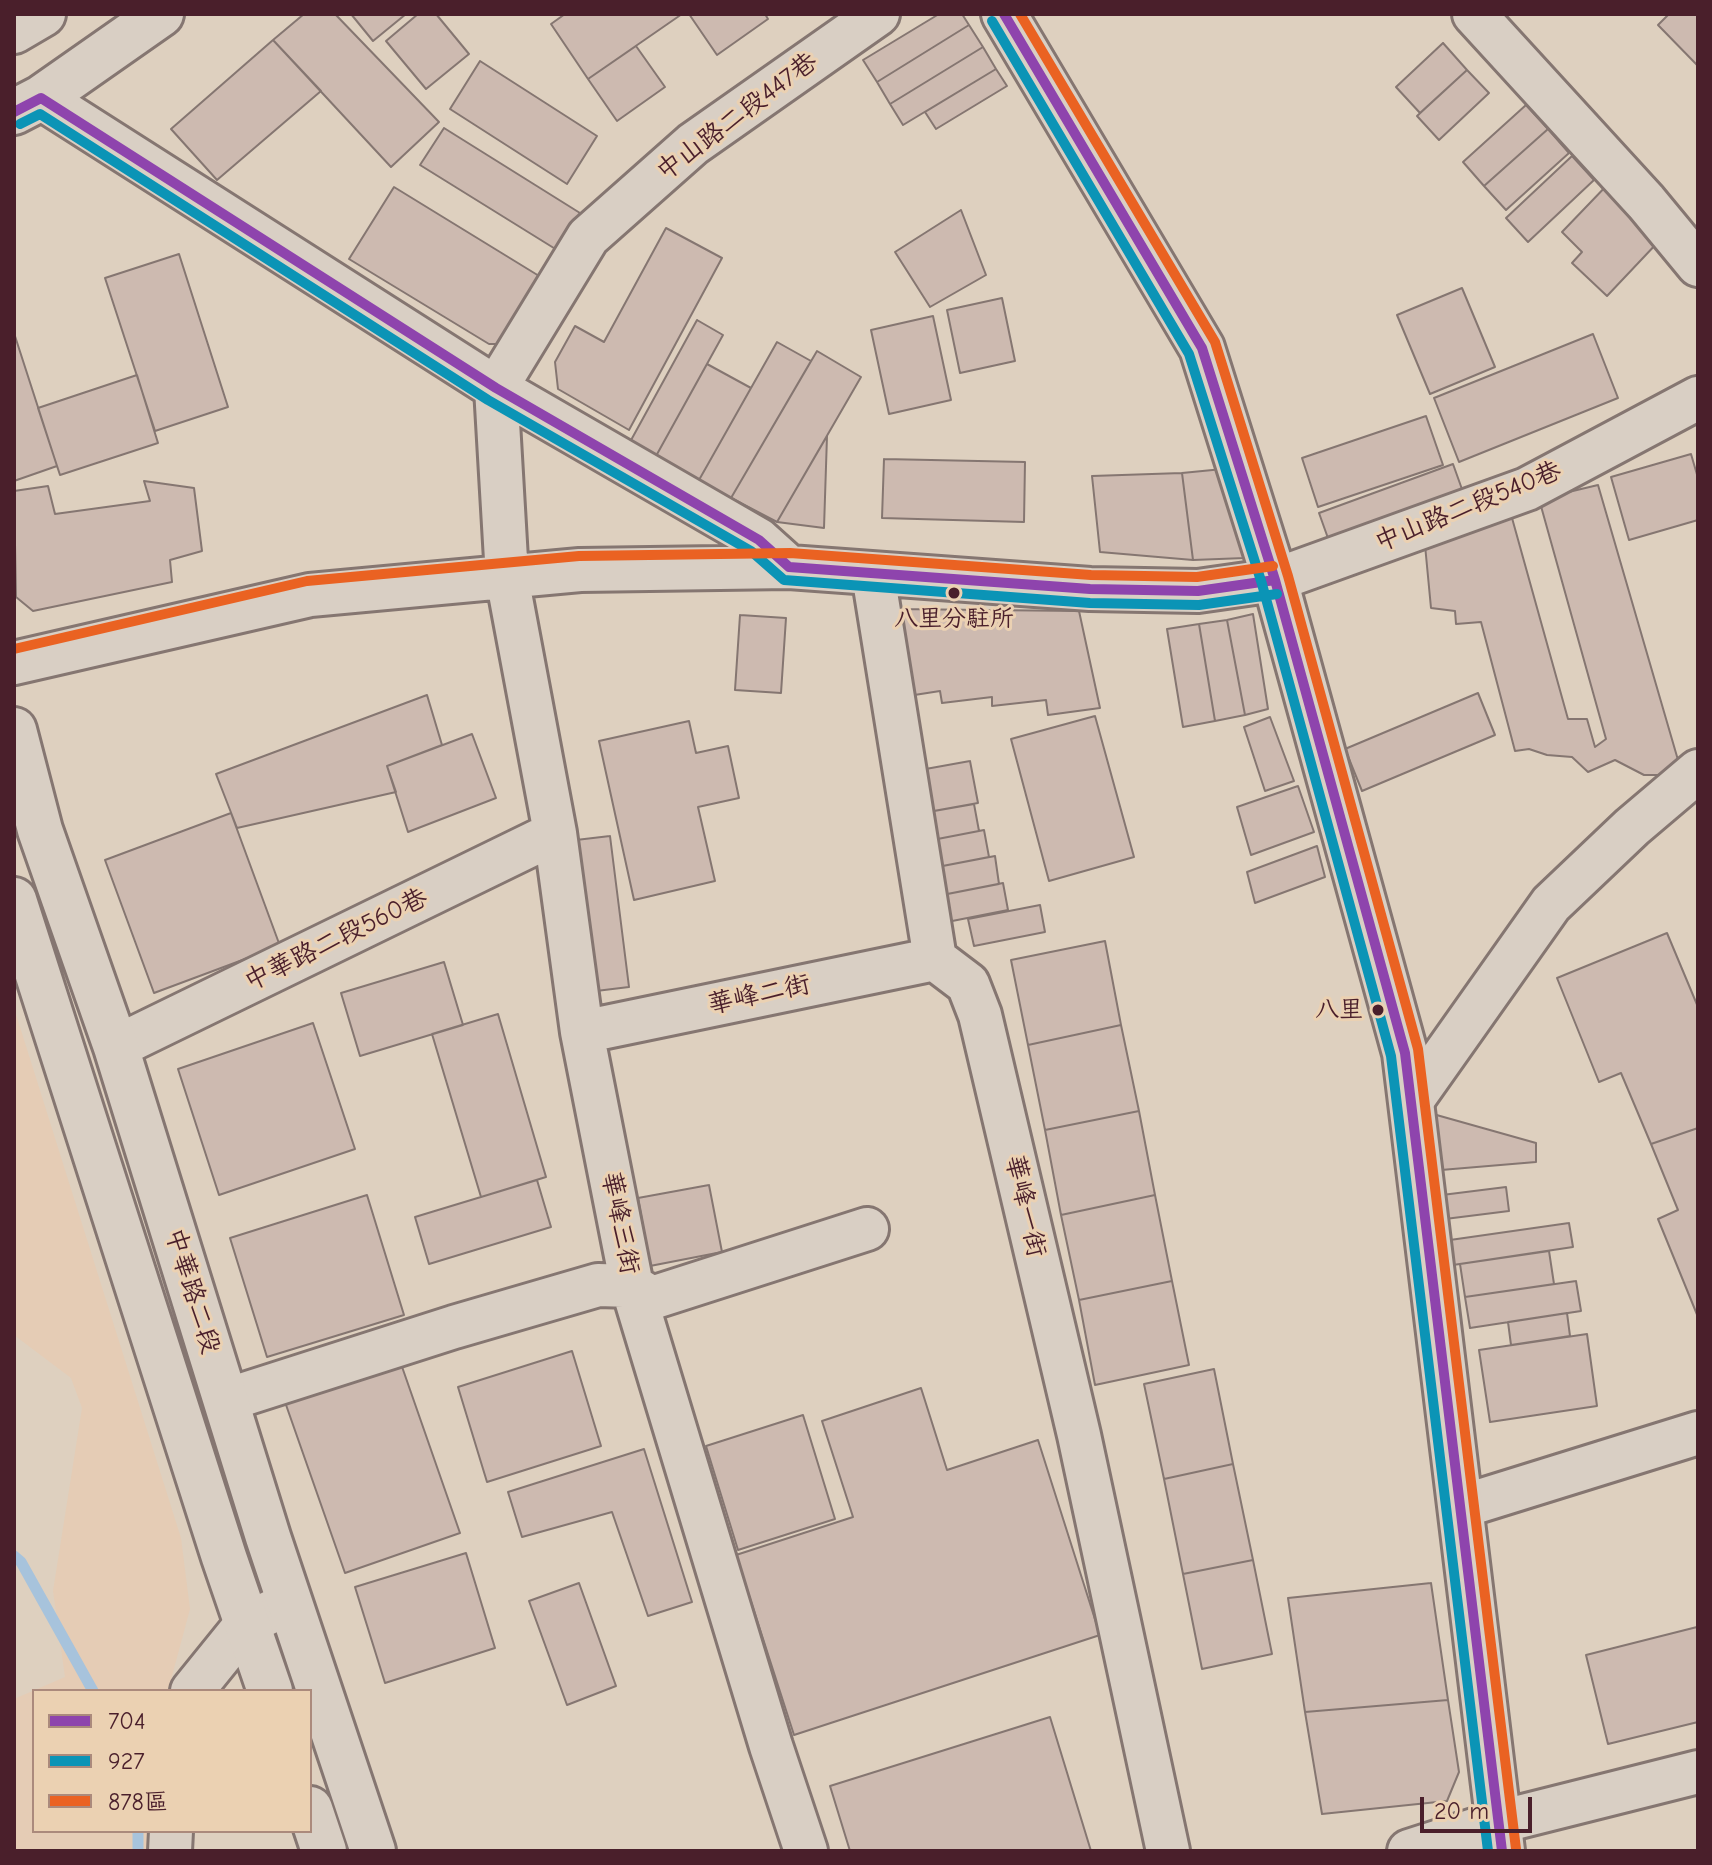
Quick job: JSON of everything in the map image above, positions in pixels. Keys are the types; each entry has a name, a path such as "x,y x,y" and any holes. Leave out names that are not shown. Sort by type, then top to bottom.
{"main road":[{"path":"14,31 43,14"},
{"path":"28,105 161,14"},
{"path":"1004,14 1202,348 1275,580 1405,1053 1500,1837"},
{"name":"中華路二段","path":"14,730 40,830 116,1047 290,1603 373,1851"},
{"name":"中華路二段","path":"14,900 269,1689"},
{"path":"312,1815 324,1851"}],"street":[{"name":"中山路二段447巷","path":"496,388 588,237 693,144 878,14"},
{"path":"1474,14 1646,202 1698,265"},
{"path":"28,105 496,388 759,540 789,567"},
{"path":"496,388 507,577"},
{"name":"中山路二段540巷","path":"14,663 310,595 580,570 789,567 1090,589 1183,591 1275,580 1527,489 1698,398"},
{"path":"873,574 935,959"},
{"name":"華峰三街","path":"507,577 555,833 582,1032 632,1286 771,1746 806,1851"},
{"path":"1411,1102 1551,904 1632,827 1698,771"},
{"name":"中華路二段560巷","path":"116,1047 555,833"},
{"name":"華峰二街","path":"582,1032 935,959"},
{"name":"華峰一街","path":"935,959 968,984 980,1015 1079,1435 1168,1851"},
{"path":"226,1400 454,1327 598,1285 632,1286 652,1298 867,1229"},
{"path":"1460,1507 1698,1433"},
{"path":"194,1689 247,1623 290,1603"},
{"path":"1409,1851 1500,1837 1698,1772"}],"shaded area":[{"path":"14,1008 181,1538 190,1609 169,1689 37,1689 65,1677 53,1591 82,1408 71,1378 14,1335"},
{"path":"32,1691 32,1833 149,1833 148,1851 14,1851 14,1699"}],"building":[{"path":"304,14 335,14 439,122 391,167 273,40"},
{"path":"351,14 406,14 373,41"},
{"path":"418,14 436,14 469,54 426,89 386,41"},
{"path":"565,14 682,14 588,79 551,24"},
{"path":"689,14 765,14 768,19 717,55"},
{"path":"939,14 962,14 969,25 877,82 863,60"},
{"path":"1669,14 1698,14 1698,66 1658,25"},
{"path":"969,25 983,47 890,104 877,82"},
{"path":"273,40 321,91 217,180 171,129"},
{"path":"1443,43 1467,70 1420,113 1396,87"},
{"path":"636,46 665,87 617,121 588,79"},
{"path":"983,47 996,69 903,125 890,104"},
{"path":"480,61 597,136 567,184 450,109"},
{"path":"996,69 1007,86 936,129 925,112"},
{"path":"1467,70 1489,93 1439,140 1417,116"},
{"path":"1526,105 1548,129 1484,186 1463,162"},
{"path":"444,128 580,213 557,250 420,165"},
{"path":"1548,129 1569,153 1506,210 1484,186"},
{"path":"1572,156 1594,180 1528,242 1506,218"},
{"path":"1611,181 1659,241 1607,296 1572,263 1582,252 1562,232"},
{"path":"394,187 544,279 505,344 489,344 349,259"},
{"path":"961,210 986,275 930,307 895,252"},
{"path":"666,228 722,258 629,430 558,389 555,362 575,326 604,342"},
{"path":"179,254 228,407 155,431 105,278"},
{"path":"1462,288 1495,367 1430,394 1397,315"},
{"path":"1002,298 1015,361 960,373 947,310"},
{"path":"933,316 951,400 889,414 871,330"},
{"path":"697,320 723,335 656,456 630,442"},
{"path":"14,333 57,466 14,481"},
{"path":"1593,334 1618,398 1459,462 1434,398"},
{"path":"777,342 811,361 731,498 699,480"},
{"path":"817,351 861,377 777,522 731,498"},
{"path":"707,364 751,388 699,480 656,456"},
{"path":"137,375 158,443 60,475 38,408"},
{"path":"1426,416 1443,465 1318,507 1302,458"},
{"path":"827,436 824,528 777,522"},
{"path":"1691,454 1698,478 1698,520 1629,540 1611,477"},
{"path":"884,459 1025,462 1024,522 882,518"},
{"path":"1453,464 1463,492 1329,541 1319,513"},
{"path":"1233,468 1255,546 1245,558 1193,560 1182,473"},
{"path":"1182,473 1193,560 1100,552 1092,476"},
{"path":"144,481 194,488 202,551 170,560 172,582 33,611 16,597 14,491 48,486 55,514 150,501"},
{"path":"1598,485 1678,760 1660,775 1644,775 1615,760 1588,772 1572,757 1547,755 1529,749 1515,751 1481,622 1456,624 1455,611 1431,608 1425,545 1512,518 1568,719 1587,719 1595,747 1606,739 1539,499"},
{"path":"893,609 1079,611 1100,708 1048,715 1046,700 992,706 992,697 942,703 940,691 908,696"},
{"path":"1253,614 1268,709 1245,715 1227,620"},
{"path":"740,615 786,618 781,693 735,690"},
{"path":"1227,620 1245,715 1215,721 1199,624"},
{"path":"1199,624 1215,721 1183,727 1167,629"},
{"path":"1478,693 1495,735 1362,791 1345,749"},
{"path":"427,695 442,745 387,766 396,792 237,828 216,774"},
{"path":"1095,716 1134,857 1049,881 1011,739"},
{"path":"1270,717 1294,781 1265,791 1244,727"},
{"path":"689,721 696,753 728,746 739,798 698,807 715,881 634,900 599,741"},
{"path":"472,734 496,798 408,832 387,766"},
{"path":"970,761 978,803 917,814 909,772"},
{"path":"1298,786 1314,832 1251,855 1237,807"},
{"path":"974,804 979,831 922,842 917,814"},
{"path":"231,813 280,946 154,993 105,860"},
{"path":"984,830 989,857 927,869 922,842"},
{"path":"610,836 629,987 596,991 576,840"},
{"path":"1317,846 1325,877 1255,903 1247,872"},
{"path":"995,856 999,884 932,897 927,869"},
{"path":"1003,883 1008,910 937,924 932,897"},
{"path":"1040,905 1045,932 974,946 968,919"},
{"path":"1667,933 1698,1007 1698,1128 1651,1144 1621,1073 1599,1082 1557,978"},
{"path":"1105,941 1121,1025 1028,1045 1011,960"},
{"path":"444,962 463,1025 360,1056 341,993"},
{"path":"498,1014 546,1177 481,1197 432,1034"},
{"path":"313,1023 355,1149 219,1195 178,1069"},
{"path":"1121,1025 1139,1111 1045,1130 1028,1045"},
{"path":"1139,1111 1155,1195 1061,1215 1045,1130"},
{"path":"1433,1114 1536,1143 1536,1162 1441,1170"},
{"path":"1698,1128 1698,1317 1658,1219 1678,1210 1651,1144"},
{"path":"537,1180 551,1227 429,1264 415,1217"},
{"path":"709,1185 722,1252 650,1266 638,1198"},
{"path":"1506,1187 1509,1211 1445,1219 1442,1195"},
{"path":"367,1195 404,1315 267,1357 230,1238"},
{"path":"1155,1195 1172,1281 1079,1300 1061,1215"},
{"path":"1569,1223 1573,1247 1453,1265 1450,1240"},
{"path":"1549,1251 1554,1284 1465,1297 1460,1264"},
{"path":"1172,1281 1189,1365 1095,1385 1079,1300"},
{"path":"1576,1281 1581,1311 1470,1328 1465,1297"},
{"path":"1567,1313 1570,1336 1511,1345 1508,1322"},
{"path":"1587,1334 1597,1406 1490,1422 1479,1350"},
{"path":"572,1351 601,1446 487,1482 458,1387"},
{"path":"400,1361 460,1533 345,1573 285,1402"},
{"path":"1214,1369 1233,1464 1164,1479 1144,1384"},
{"path":"921,1388 947,1470 1038,1440 1100,1635 794,1735 736,1555 853,1517 822,1421"},
{"path":"803,1415 835,1519 738,1550 706,1446"},
{"path":"644,1449 692,1602 648,1616 612,1512 522,1537 508,1492"},
{"path":"1233,1464 1253,1560 1183,1574 1164,1479"},
{"path":"466,1553 495,1648 385,1683 355,1587"},
{"path":"1253,1560 1272,1654 1202,1669 1183,1574"},
{"path":"579,1583 616,1686 567,1705 529,1601"},
{"path":"1431,1583 1448,1700 1305,1712 1288,1598"},
{"path":"1697,1627 1698,1722 1608,1744 1586,1655"},
{"path":"1448,1700 1459,1772 1447,1801 1322,1814 1305,1712"},
{"path":"1050,1717 1091,1851 850,1851 830,1786"}],"waterway":[{"path":"14,1556 21,1562 92,1689"},
{"path":"138,1833 138,1851"}],"transit line":[{"name":"704","path":"1004,14 1202,348 1275,580 1405,1053 1502,1851"},
{"name":"878區","path":"1020,14 1215,342 1288,576 1418,1049 1516,1849"},
{"name":"927","path":"992,21 1189,354 1262,584 1391,1056 1488,1851"},
{"name":"704","path":"14,112 41,98 496,388 759,540 789,567 1090,589 1198,591 1275,580"},
{"name":"927","path":"20,124 40,114 488,400 751,551 784,580 1090,603 1199,605 1277,594"},
{"name":"878區","path":"14,649 307,581 579,556 790,553 1091,575 1197,577 1273,566"}],"place":[{"name":"八里分駐所","path":"954,593"},
{"name":"八里","path":"1378,1010"}]}
